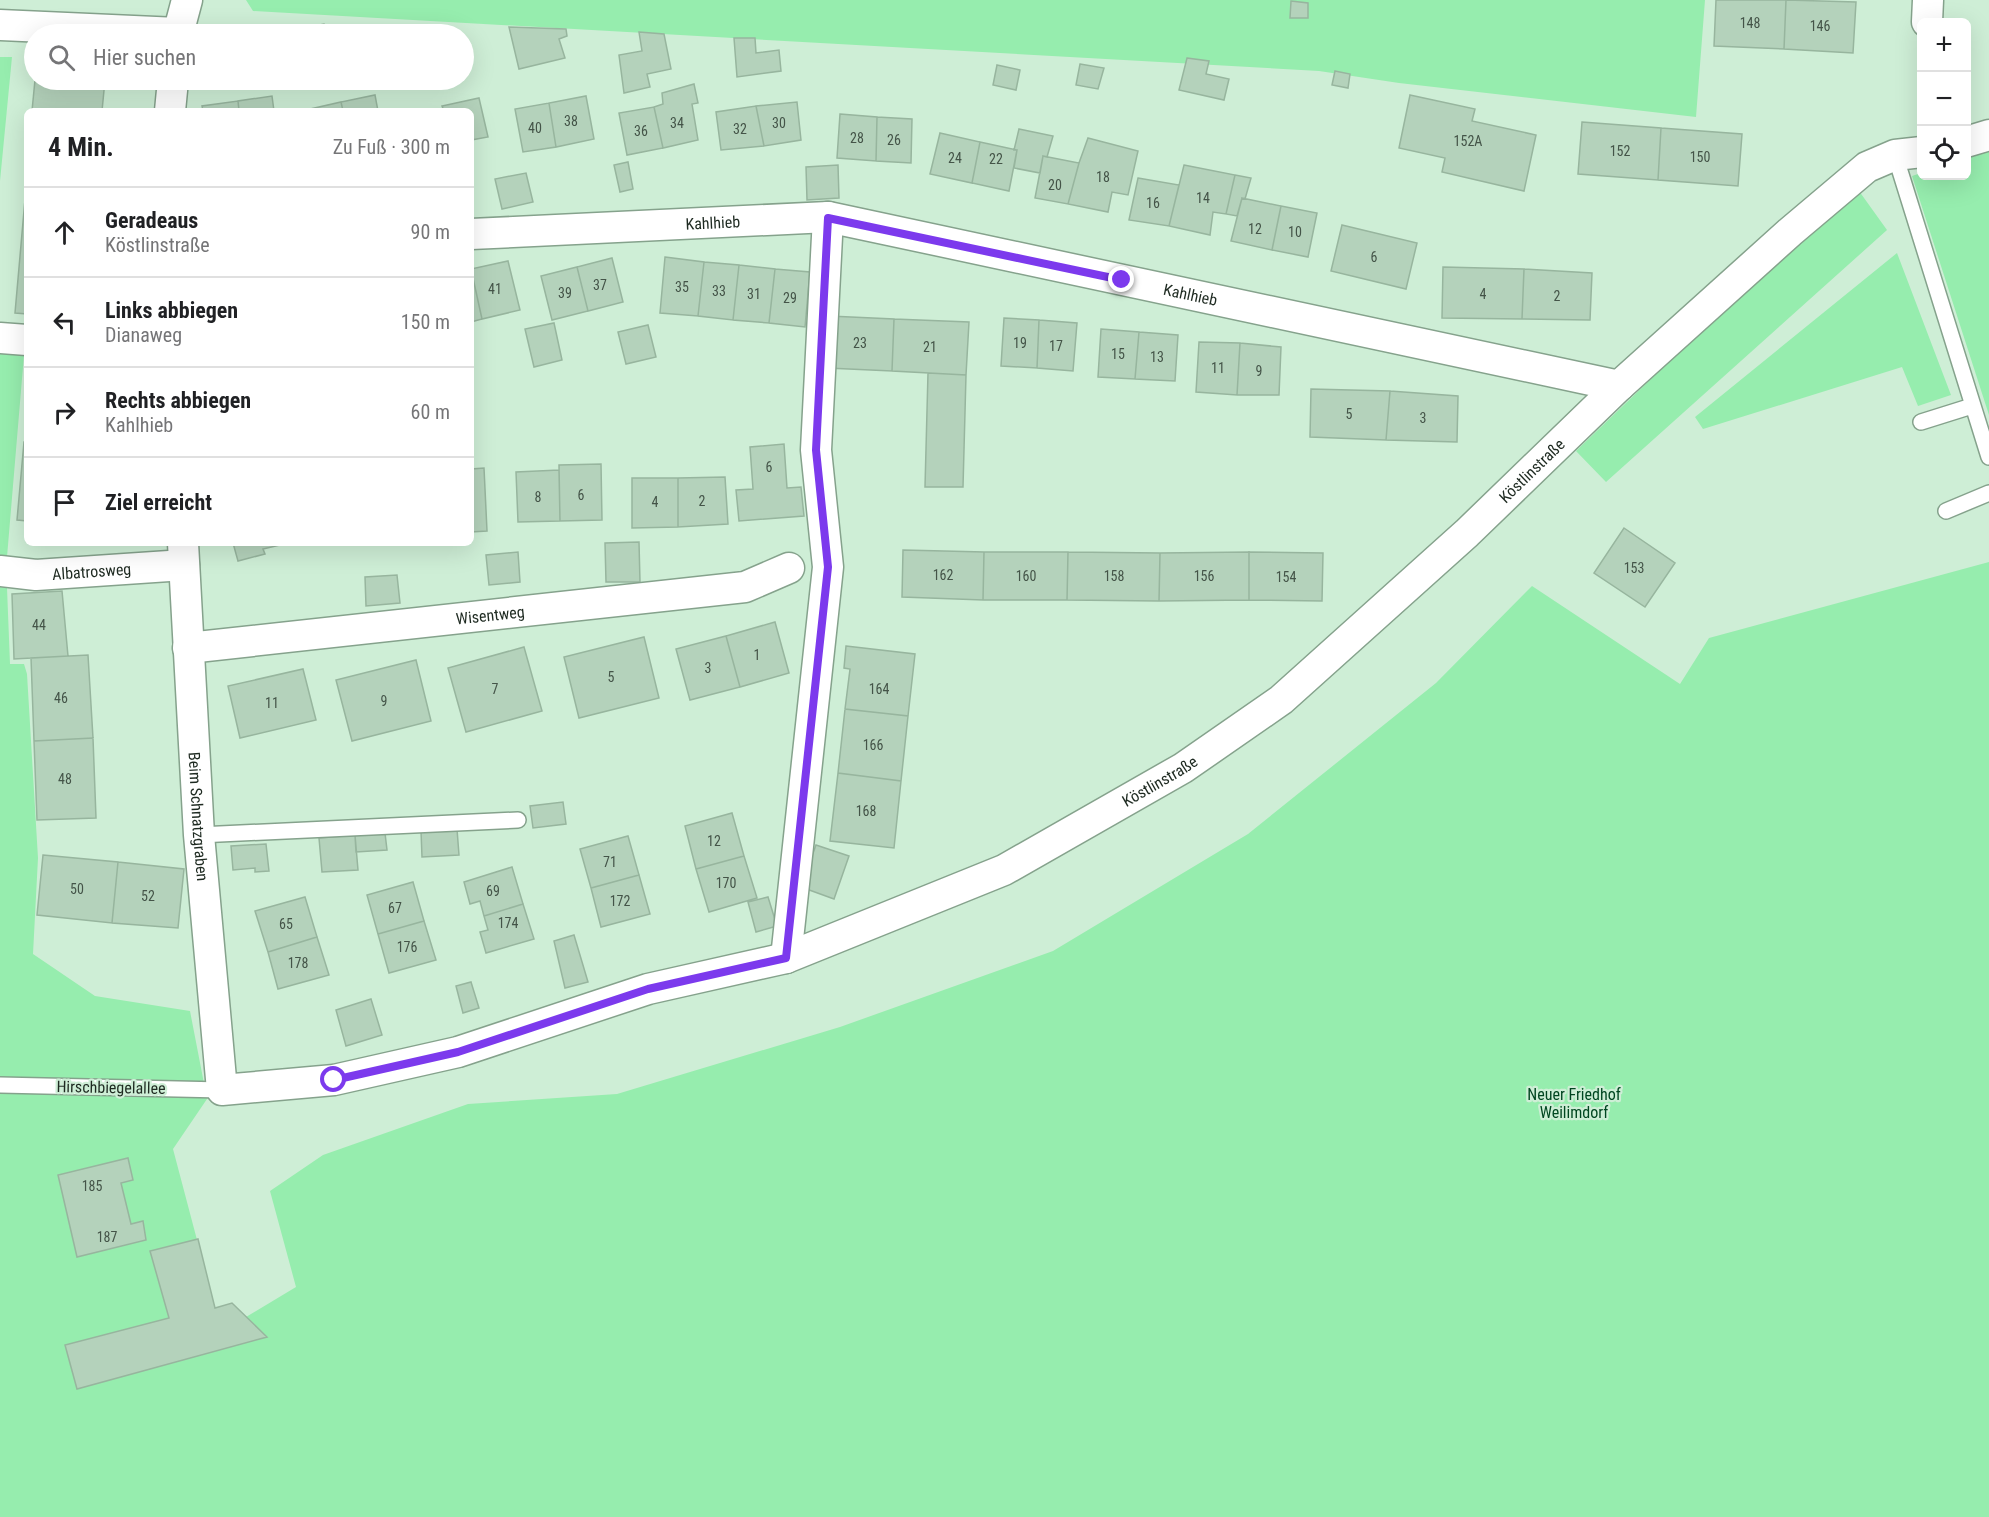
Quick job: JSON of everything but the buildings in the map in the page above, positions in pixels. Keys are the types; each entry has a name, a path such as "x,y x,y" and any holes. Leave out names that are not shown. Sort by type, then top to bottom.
{"street":[{"path":"181,24 187,0"},
{"path":"1927,18 1928,0"},
{"path":"0,25 24,26"},
{"path":"170,108 172,90"},
{"path":"1971,140 1989,135"},
{"name":"Köstlinstraße","path":"222,1089 334,1080 458,1052 648,989 786,958 1004,870 1191,762 1281,700 1467,533 1619,386 1753,264 1867,167 1908,154"},
{"path":"786,958 828,567 816,450 828,218"},
{"name":"Kahlhieb","path":"474,234 828,218 1619,386"},
{"path":"0,338 24,340"},
{"name":"Albatrosweg","path":"0,571 36,575 183,554"},
{"name":"Beim Schnatzgraben","path":"183,554 199,835 222,1089"},
{"name":"Wisentweg","path":"188,648 745,587 789,568"}],"lane":[{"path":"1908,154 1972,406 1989,457"},
{"path":"1921,422 1972,406"},
{"path":"1946,511 1989,493"},
{"path":"199,835 518,820"},
{"name":"Hirschbiegelallee","path":"0,1085 222,1089"}],"green space":[{"path":"246,0 1705,0 1696,117 1399,83 1319,71 253,11"},
{"path":"0,57 12,57 0,181"},
{"path":"1989,149 1989,415 1912,176 1917,174 1917,180 1971,180 1971,156"},
{"path":"1854,184 1887,230 1606,482 1576,451"},
{"path":"1897,253 1951,395 1918,406 1902,367 1703,429 1695,417"},
{"path":"0,353 24,355 7,557 0,556"},
{"name":"Neuer Friedhof Weilimdorf","path":"1989,562 1989,1517 0,1517 0,587 7,588 10,664 24,664 27,674 38,858 33,954 95,996 190,1011 207,1099 173,1149 215,1308 246,1317 296,1287 270,1191 323,1155 468,1104 617,1094 840,1027 1053,951 1248,834 1436,683 1532,586 1680,684 1709,638"}],"route":[{"path":"334,1080 458,1052 648,989 786,958 828,567 816,450 828,218 1122,280"}]}
